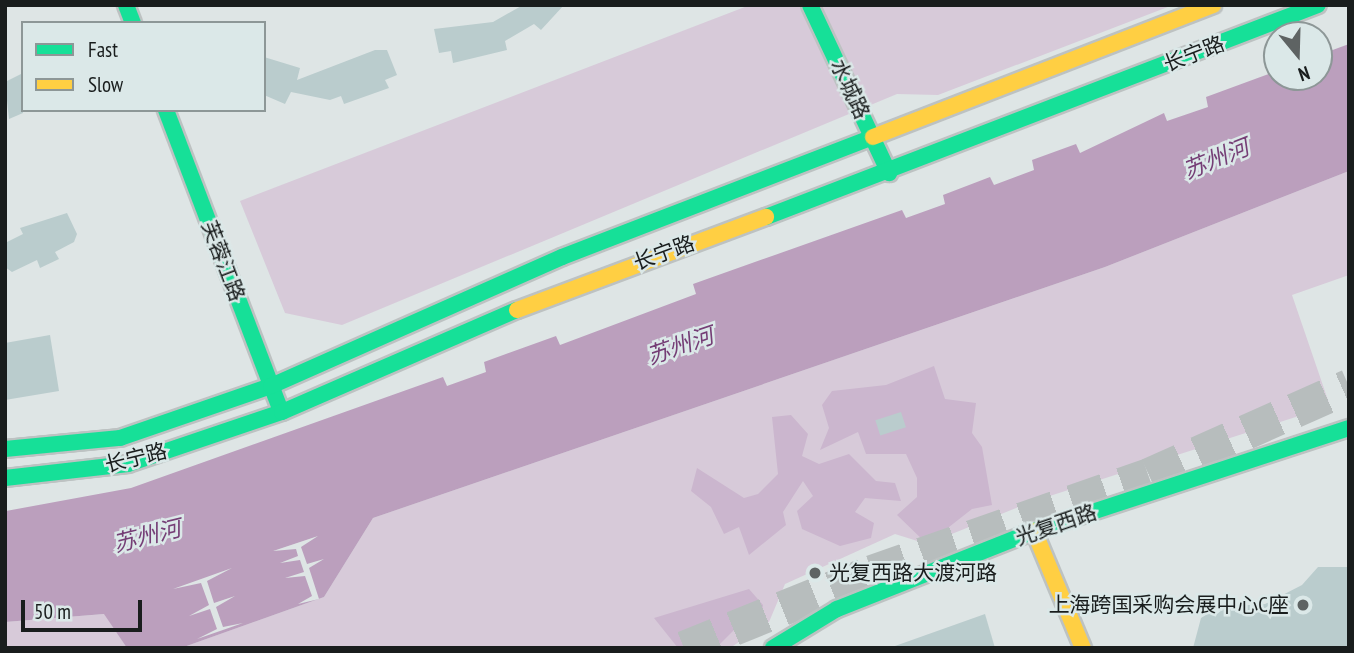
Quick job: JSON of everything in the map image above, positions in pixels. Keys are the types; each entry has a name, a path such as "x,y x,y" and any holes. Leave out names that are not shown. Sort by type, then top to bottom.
{"main road":[{"name":"水城路","path":"810,5 890,173"},
{"name":"长宁路","path":"5,449 120,438 271,386 562,257 873,139 1213,5"},
{"name":"长宁路","path":"5,478 128,464 282,412 576,284 890,173 1318,5"},
{"name":"芙蓉江路","path":"167,112 282,412"},
{"name":"光复西路","path":"774,648 836,609 1034,531 1349,428"},
{"path":"1034,531 1083,648"}],"shaded area":[{"path":"750,5 1173,5 938,95 897,94 342,325 285,313 240,201"},
{"path":"1349,171 1349,275 1292,295 1330,406 1031,502 927,544 895,534 785,584 769,622 730,648 181,648 324,597 373,518 1105,267"},
{"path":"934,366 945,399 976,403 972,433 982,447 992,505 972,509 949,527 949,536 927,544 897,515 917,497 917,478 906,454 866,454 858,432 820,450 829,428 822,405 832,391 886,385"},
{"path":"791,415 808,434 802,456 819,464 849,454 876,481 895,483 901,501 865,498 855,512 874,523 871,538 840,546 802,529 797,511 813,496 803,481 783,512 786,525 749,555 739,527 724,534 711,507 691,491 697,468 744,498 758,494 778,474 772,417"},
{"path":"749,589 763,605 761,620 735,629 716,648 678,648 654,618"},
{"path":"105,614 127,648 5,648 5,622"}],"water":[{"name":"苏州河","path":"1349,44 1349,171 1105,267 373,518 324,597 181,648 127,648 104,614 5,622 6,511 131,488 443,377 447,386 486,372 484,362 556,336 560,345 696,294 693,284 902,210 906,218 945,204 943,195 990,177 994,185 1034,170 1032,160 1076,144 1080,153 1164,113 1167,121 1208,107 1206,97 1263,76 1263,91 1333,91 1333,50"}],"pier":[{"path":"318,536 301,547 307,564 324,559 309,568 319,599 298,604 312,596 305,576 285,578 304,572 300,560 280,563 298,556 296,549 273,551"},
{"path":"232,568 207,581 214,603 235,596 216,607 223,627 243,623 197,639 217,629 210,609 189,616 209,605 201,583 173,589"}],"building":[{"path":"523,5 564,5 541,30 534,24 505,41 507,50 453,63 451,51 439,53 434,29 493,22"},
{"path":"375,50 387,50 397,75 385,80 389,88 344,104 341,96 330,100 291,92 285,104 266,96 266,58 300,68 297,80"},
{"path":"21,74 23,113 9,119 5,82"},
{"path":"67,213 77,234 74,242 55,252 59,259 40,268 37,260 12,272 5,267 5,243 23,234 20,228"},
{"path":"50,335 59,391 5,400 5,343"},
{"path":"901,412 906,427 880,436 875,420"},
{"name":"上海跨国采购会展中心C座","path":"1318,567 1349,567 1349,648 1193,648 1201,618 1219,607 1265,604 1302,585"},
{"path":"985,614 995,648 895,648 895,646"}],"tunnel":[{"path":"684,648 872,572 1149,475 1349,386"}],"traffic: fast":[{"path":"126,5 132,21"},
{"path":"810,5 889,173"},
{"path":"766,217 1318,5"},
{"path":"167,112 279,406"},
{"path":"5,449 120,438 271,386 562,257 873,137"},
{"path":"5,478 128,464 282,412 517,310"},
{"path":"773,648 837,609 1034,531 1349,428"}],"traffic: slow":[{"path":"873,137 1213,5"},
{"path":"517,310 766,217"},
{"path":"1034,531 1083,648"}],"place":[{"name":"光复西路大渡河路","path":"815,573"},
{"name":"上海跨国采购会展中心C座","path":"1303,605"}]}
